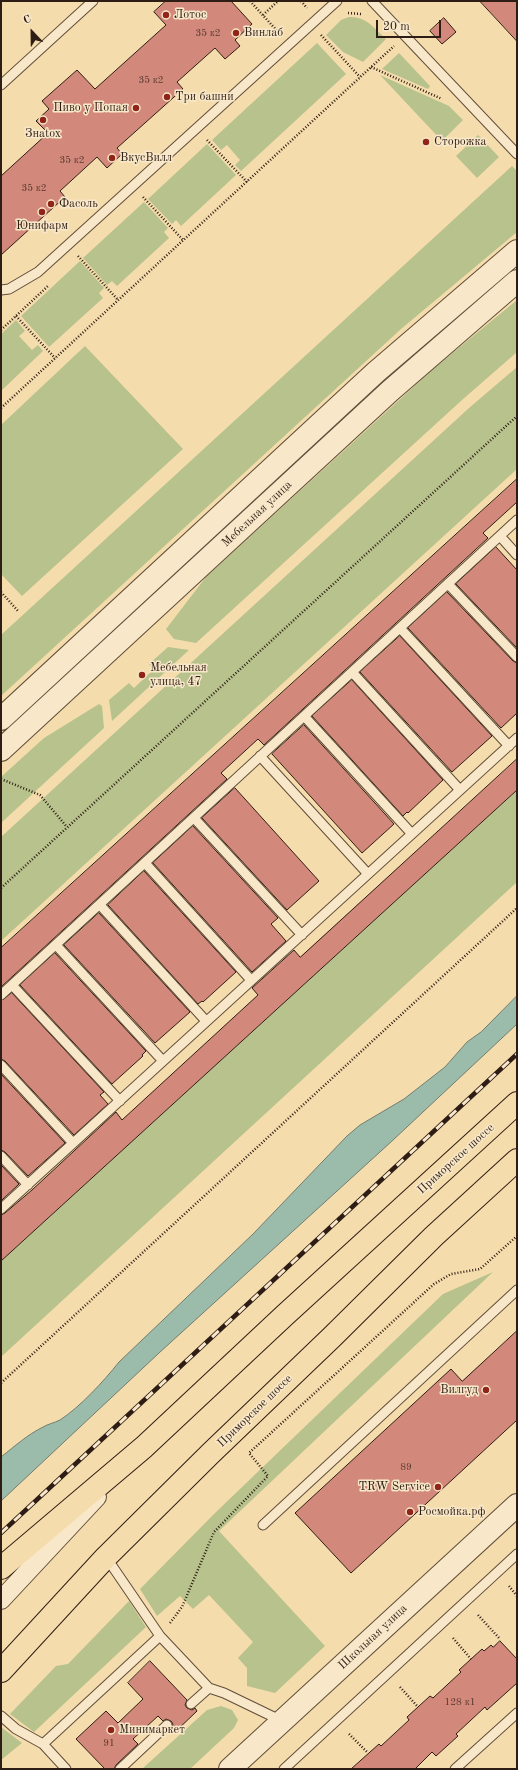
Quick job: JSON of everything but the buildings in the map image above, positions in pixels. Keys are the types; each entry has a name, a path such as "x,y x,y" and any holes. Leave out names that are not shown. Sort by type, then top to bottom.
{"main road":[{"name":"Приморское шоссе","path":"1,1568 144,1447 285,1315 517,1103"},
{"name":"Приморское шоссе","path":"1,1671 106,1557 211,1453 332,1337 434,1236 517,1160"}],"street":[{"name":"Мебельная улица","path":"1,720 376,372 517,251"},
{"name":"Мебельная улица","path":"1,750 390,391 517,281"},
{"path":"1,1600 144,1447"},
{"name":"Школьная улица","path":"230,1769 517,1505"}],"lane":[{"path":"1,85 93,1"},
{"path":"1,290 9,289 38,272 337,1"},
{"path":"372,1 517,154"},
{"path":"1,995 517,520"},
{"path":"500,536 517,555"},
{"path":"448,584 517,657"},
{"path":"400,628 509,746"},
{"path":"352,672 460,790"},
{"path":"304,716 412,834"},
{"path":"1,1209 517,738"},
{"path":"260,756 368,874"},
{"path":"194,818 302,935"},
{"path":"145,863 251,980"},
{"path":"100,905 206,1021"},
{"path":"56,944 164,1061"},
{"path":"12,985 120,1101"},
{"path":"1,1065 73,1143"},
{"path":"1,1156 28,1185"},
{"path":"263,1525 517,1290"},
{"path":"284,1769 517,1554"},
{"path":"106,1557 160,1636 209,1688 282,1722"},
{"path":"43,1744 160,1636"},
{"path":"191,1704 209,1688"},
{"path":"456,1769 517,1713"},
{"path":"1,1716 16,1729 43,1744 66,1769"},
{"path":"120,1769 167,1725"}],"path":[{"path":"250,1 280,34"},
{"path":"263,15 278,1"},
{"path":"301,1 307,8"},
{"path":"344,15 358,12 367,16"},
{"path":"321,35 360,77"},
{"path":"1,408 396,44"},
{"path":"371,67 443,99"},
{"path":"207,140 247,182"},
{"path":"144,198 183,240"},
{"path":"79,257 118,300"},
{"path":"16,316 55,358"},
{"path":"1,888 517,416"},
{"path":"1,592 18,611"},
{"path":"1,780 40,795 67,827"},
{"path":"1,1383 517,908"},
{"path":"160,1636 182,1608 214,1532 268,1476 250,1453 434,1284 452,1274 480,1269 517,1236"},
{"path":"509,1586 517,1596"},
{"path":"478,1615 499,1638"},
{"path":"453,1638 471,1659"},
{"path":"400,1687 418,1707"},
{"path":"349,1734 368,1754"}],"green space":[{"path":"349,17 360,18 374,27 386,39 363,62 343,52 326,35 341,20"},
{"path":"317,43 346,74 241,171 235,165 240,160 227,145 221,150 212,140"},
{"path":"399,53 430,86 428,89 382,69"},
{"path":"380,75 449,106 463,120 442,141"},
{"path":"478,135 499,157 477,178 456,156"},
{"path":"207,144 236,175 181,226 176,220 172,224 148,199"},
{"path":"512,166 517,171 517,232 401,329 1,696 1,635"},
{"path":"144,202 168,228 164,232 169,238 117,286 112,281 107,285 83,258"},
{"path":"80,261 104,288 99,293 103,298 49,347 21,316"},
{"path":"517,300 517,352 462,400 196,643 174,639 166,629 206,577 433,369"},
{"path":"16,320 25,331 19,336 32,350 38,345 43,351 1,391 1,334"},
{"path":"85,346 183,449 22,596 1,574 1,425"},
{"path":"517,367 517,469 1,941 1,837 469,408"},
{"path":"168,647 189,650 112,721 109,700 129,683 134,688 153,670 149,664"},
{"path":"99,704 102,706 104,728 1,823 1,777 44,738"},
{"path":"517,790 517,882 1,1357 1,1261"},
{"path":"493,1272 219,1531 325,1646 275,1693 247,1686 247,1668 238,1658 253,1642 209,1595 193,1609 180,1596 157,1616 140,1589 215,1513 443,1294"},
{"path":"129,1601 146,1627 34,1732 10,1714 56,1666 68,1664"},
{"path":"221,1706 232,1710 238,1720 234,1728 190,1769 142,1769 207,1710"},
{"path":"1,1727 22,1743 1,1760"}],"shaded area":[{"path":"517,996 517,1024 392,1141 159,1353 1,1501 1,1457 32,1434 68,1415 84,1401 119,1362 253,1234 347,1136 360,1125 404,1099 445,1067 467,1042 481,1032"}],"railway":[{"path":"1,1533 517,1054"}],"place":[{"name":"Лотос","path":"166,15"},
{"name":"Винлаб","path":"236,33"},
{"name":"Три башни","path":"167,97"},
{"name":"Пиво у Попая","path":"136,108"},
{"name":"Знаtox","path":"43,120"},
{"name":"Сторожка","path":"426,142"},
{"name":"ВкусВилл","path":"112,158"},
{"name":"Фасоль","path":"51,204"},
{"name":"Юнифарм","path":"42,212"},
{"name":"Мебельная улица, 47","path":"142,675"},
{"name":"Вилгуд","path":"486,1390"},
{"name":"TRW Service","path":"438,1487"},
{"name":"Росмойка.рф","path":"410,1512"},
{"name":"Минимаркет","path":"111,1730"}]}
